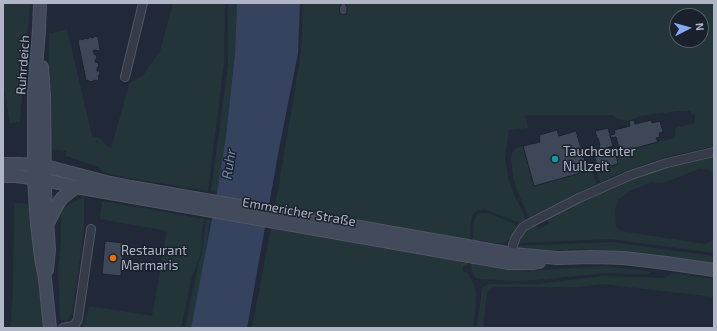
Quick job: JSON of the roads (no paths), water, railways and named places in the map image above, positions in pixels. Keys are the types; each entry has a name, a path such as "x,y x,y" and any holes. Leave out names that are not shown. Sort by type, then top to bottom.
{"main road":[{"name":"Ruhrdeich","path":"40,3 34,92 40,165 37,224 40,251 46,279 50,328"},
{"name":"Emmericher Straße","path":"3,164 40,165 106,182 131,192"},
{"name":"Emmericher Straße","path":"3,176 16,176 76,187 131,192 478,253 509,263 534,263 558,258"},
{"name":"Ruhrdeich","path":"40,180 48,224 49,249 46,279"},
{"path":"48,224 58,202 76,187"},
{"name":"Emmericher Straße","path":"478,253 558,258 624,258 714,270"}],"street":[{"path":"125,77 143,3"},
{"path":"512,254 516,237 523,226 579,198 631,175 667,163 714,152"},
{"path":"63,328 73,326 78,319 91,229"}],"water":[{"name":"Ruhr","path":"237,3 300,3 298,53 247,328 191,328 226,136 235,54"}],"place":[{"name":"Tauchcenter Nullzeit","path":"555,159"},
{"name":"Restaurant Marmaris","path":"113,258"}]}
